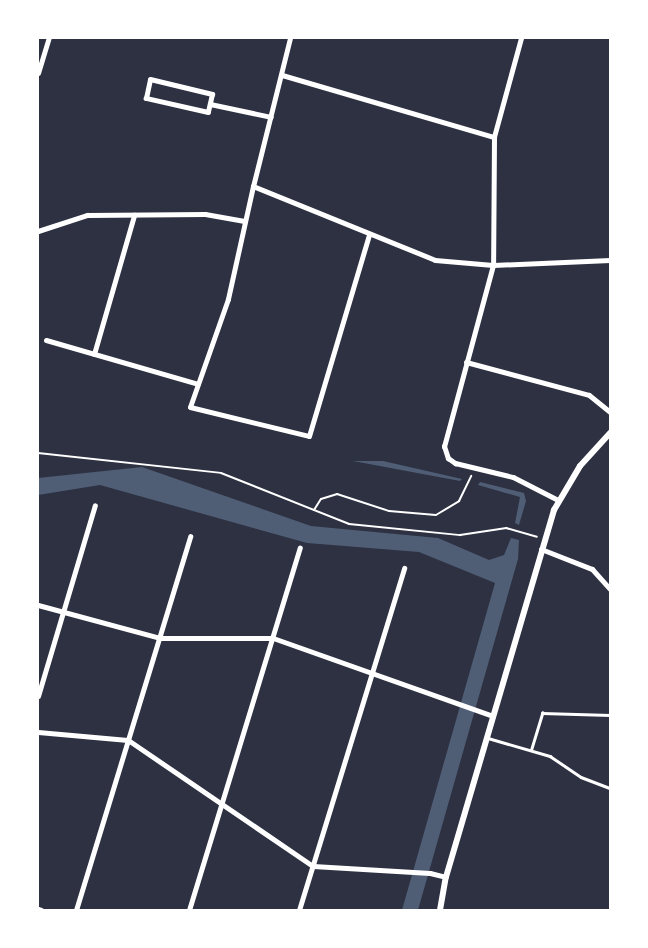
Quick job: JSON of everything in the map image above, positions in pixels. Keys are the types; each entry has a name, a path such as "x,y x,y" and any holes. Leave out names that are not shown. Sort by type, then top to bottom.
{"street":[{"path":"38,73 49,38"},
{"path":"290,38 244,221 228,299 190,407 309,436 369,235"},
{"path":"521,38 494,136 493,265 444,446 448,458 455,463 513,477 558,500"},
{"path":"282,75 494,136"},
{"path":"150,79 212,94 210,104 208,112 146,98 150,79"},
{"path":"210,104 271,117"},
{"path":"253,186 369,235 435,260 493,265 610,260"},
{"path":"38,231 87,215 205,214 244,221"},
{"path":"94,354 134,215"},
{"path":"46,340 198,384"},
{"path":"466,362 589,395 610,412"},
{"path":"440,910 446,877 540,549 558,500 580,466 610,433"},
{"path":"38,696 95,505"},
{"path":"76,910 190,536"},
{"path":"189,910 300,548"},
{"path":"540,549 592,569 610,590"},
{"path":"300,910 404,568"},
{"path":"38,605 160,638 273,638 493,716"},
{"path":"38,732 128,740 313,866 411,871 446,877"}],"lane":[{"path":"531,750 542,714 610,715"},
{"path":"487,738 550,756 581,777 610,788"}],"path":[{"path":"38,452 222,473 314,510 360,526 460,535 506,528 544,540"},
{"path":"314,510 321,499 337,494 389,511 436,515 453,506 463,496 473,467"}],"water":[{"path":"353,461 383,461 462,479 460,481"},
{"path":"142,467 311,526 438,538 489,560 504,555 511,538 519,540 518,559 418,910 402,910 495,583 419,552 307,543 100,485 38,495 38,478"},
{"path":"480,482 524,493 526,501 519,525 515,523 520,497 478,485"}]}
